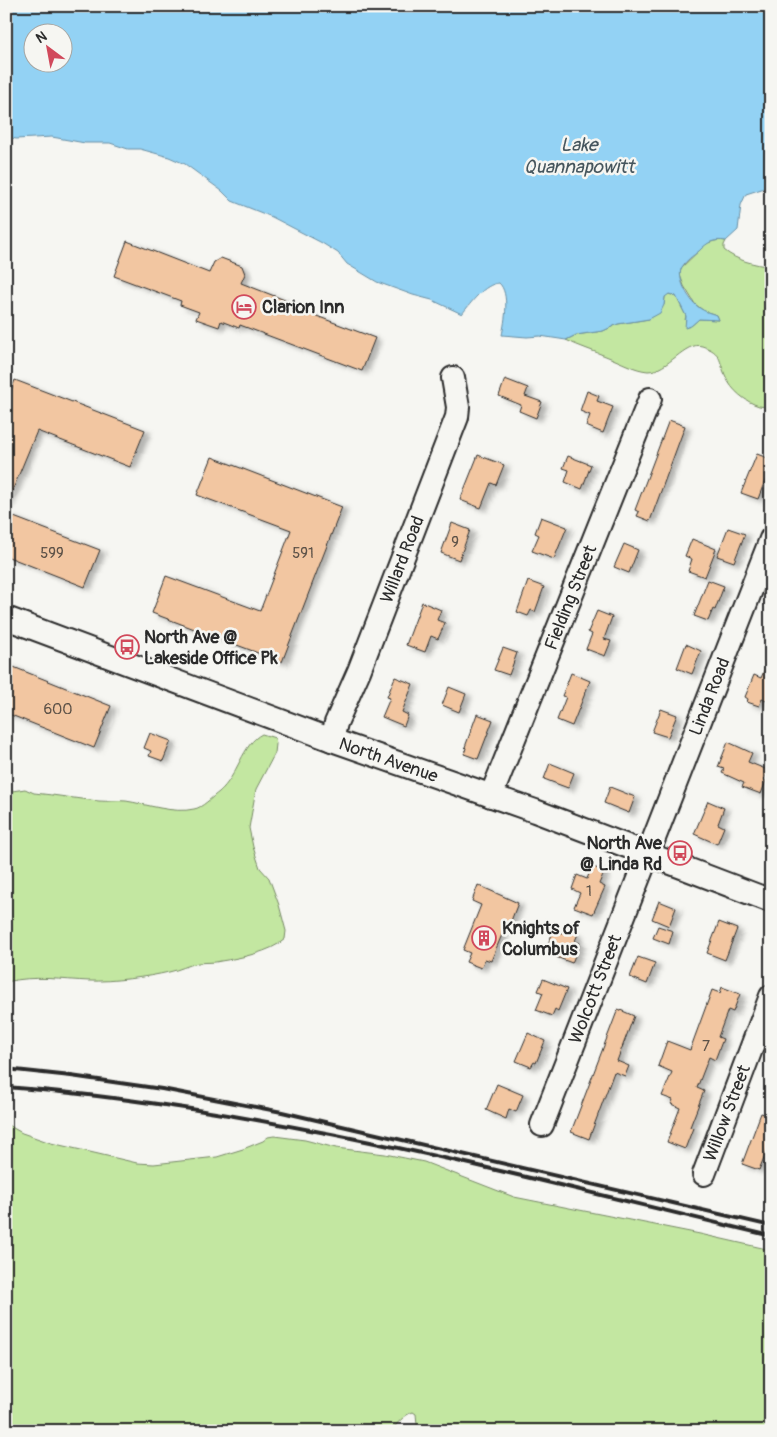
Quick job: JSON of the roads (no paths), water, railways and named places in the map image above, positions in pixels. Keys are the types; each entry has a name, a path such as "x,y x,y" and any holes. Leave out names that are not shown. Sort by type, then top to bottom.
{"street":[{"name":"Willard Road","path":"332,740 336,723 359,671 457,417 458,407 453,378"},
{"name":"Fielding Street","path":"491,796 650,399"},
{"name":"Linda Road","path":"648,854 771,539"},
{"name":"North Avenue","path":"6,618 771,901"},
{"name":"Wolcott Street","path":"542,1125 648,854"},
{"name":"Willow Street","path":"704,1174 771,996"}],"water":[{"name":"Lake Quannapowitt","path":"6,6 771,6 771,186 746,194 741,205 738,230 726,241 718,240 708,243 682,267 682,282 690,298 701,309 717,315 719,320 699,319 691,326 685,328 686,316 676,296 669,294 665,297 660,313 649,319 618,324 603,331 576,335 566,340 540,336 502,335 506,300 505,293 499,283 483,290 462,314 432,300 377,282 347,264 338,253 322,243 272,217 232,201 222,191 185,164 169,157 140,149 128,149 110,143 85,143 52,137 16,139 8,137 6,134"}],"railway":[{"path":"6,1069 162,1089 282,1112 771,1226"},
{"path":"6,1087 200,1110 296,1127 391,1146 771,1236"}],"place":[{"name":"Clarion Inn","path":"244,307"},
{"name":"North Ave @ Lakeside Office Pk","path":"127,647"},
{"name":"North Ave @ Linda Rd","path":"680,853"},
{"name":"Knights of Columbus","path":"484,938"}]}
